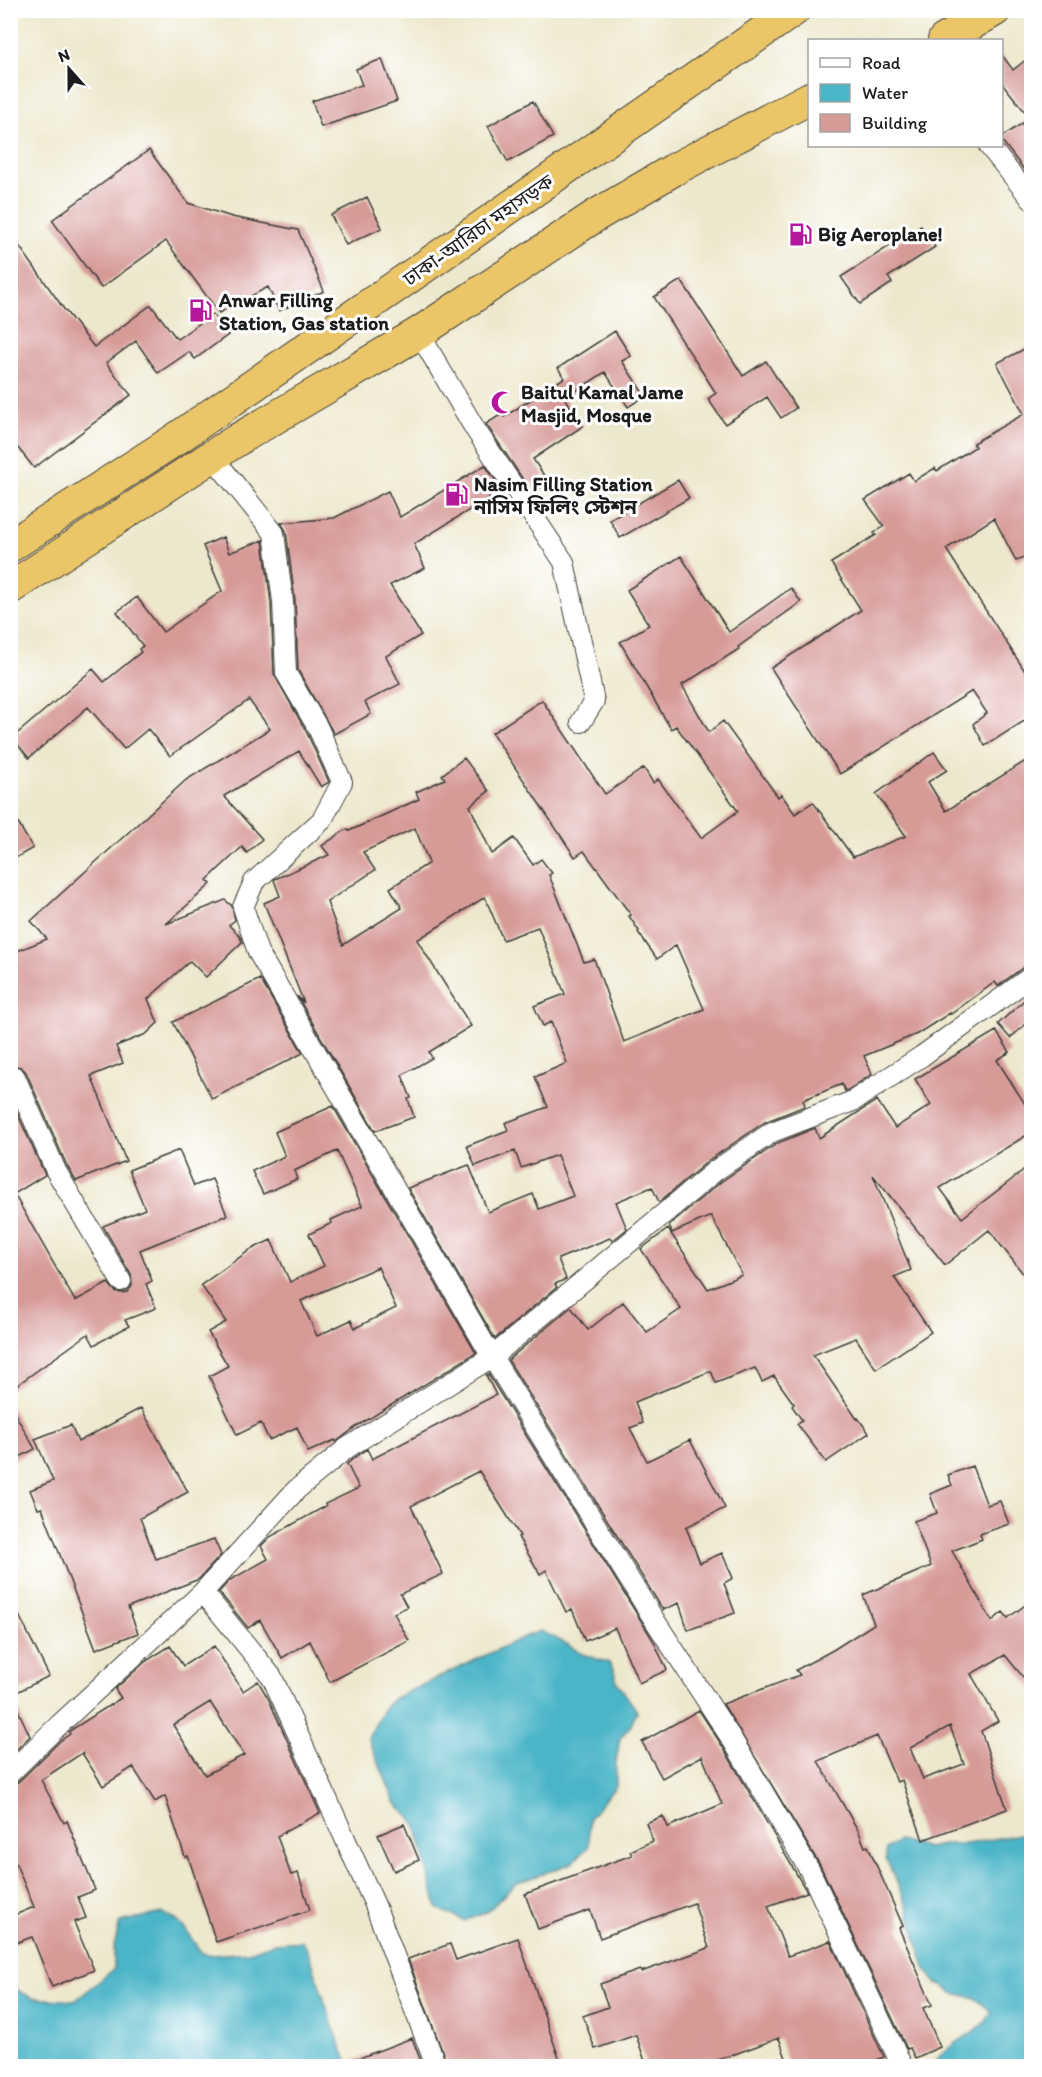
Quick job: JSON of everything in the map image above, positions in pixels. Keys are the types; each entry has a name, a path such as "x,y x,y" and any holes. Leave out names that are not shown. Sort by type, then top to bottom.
{"highway":[{"name":"ঢাকা-আরিচা মহাসড়ক","path":"10,546 186,432 794,10"},
{"path":"943,39 944,10"},
{"path":"945,39 995,10"},
{"path":"10,588 212,456 419,333 595,216 673,170 808,99"}],"street":[{"path":"990,147 1032,200"},
{"path":"419,333 475,429 564,562 594,701 581,722"},
{"path":"212,456 274,532 283,602 286,673 318,728 342,782 322,820 254,882 243,907 258,952 492,1357 650,1613 733,1741 810,1871 902,2067"},
{"path":"10,1773 203,1592 296,1490 347,1448 492,1357 715,1171 772,1132 853,1101 922,1056 1032,976"},
{"path":"10,1077 15,1077 56,1171 121,1281"},
{"path":"203,1592 272,1677 375,1905 436,2067"}],"water":[{"path":"541,1631 582,1654 609,1663 617,1682 637,1711 631,1725 620,1738 616,1762 616,1786 589,1818 589,1846 572,1863 515,1884 487,1912 464,1921 437,1908 416,1824 395,1802 368,1738 384,1708 395,1698"},
{"path":"1031,1832 1031,2060 988,2066 932,2066 943,2052 984,2024 992,2012 975,1998 953,1993 934,1981 925,1968 907,1905 886,1859 886,1849 898,1841 927,1848 948,1844 967,1844"},
{"path":"162,1913 181,1925 202,1953 214,1955 249,1952 274,1943 303,1941 334,2029 350,2066 11,2066 10,1986 32,1998 75,2001 114,1969 114,1947 120,1922"}],"building":[{"path":"1032,55 1032,180 1003,142 1003,136 1030,118 1003,84 1003,56 1013,70"},
{"path":"382,59 397,101 321,127 312,101 362,85 356,69"},
{"path":"533,101 553,137 508,162 488,126"},
{"path":"149,150 188,203 232,217 298,230 324,291 279,311 268,287 219,313 166,241 101,288 52,220"},
{"path":"367,197 382,228 346,245 331,215"},
{"path":"921,226 935,247 888,277 892,283 860,304 841,277"},
{"path":"10,233 94,347 151,305 177,339 213,314 228,335 195,359 189,352 158,373 136,341 106,363 131,395 34,468 10,438"},
{"path":"681,280 743,376 766,361 796,408 781,418 767,397 725,424 708,399 716,393 654,297"},
{"path":"615,331 631,356 622,361 645,396 628,407 605,372 565,398 583,426 533,459 549,483 532,493 486,424 502,414 504,417 564,378 558,368"},
{"path":"1032,345 1032,553 1016,561 994,518 946,549 1032,682 1032,716 985,746 973,724 987,713 972,691 840,774 771,668 861,610 831,563 876,535 874,533 884,526 865,500 909,473 914,481 935,468 937,471 975,447 973,443 1024,414 997,363"},
{"path":"485,465 502,490 414,544 425,568 390,585 421,635 386,656 400,684 365,702 371,714 334,734 298,670 295,601 286,531 281,523 334,518 388,491 400,517"},
{"path":"678,480 689,498 620,538 610,520"},
{"path":"223,537 229,553 263,540 271,603 274,674 307,733 329,782 321,787 299,751 224,796 262,839 247,853 242,847 207,880 211,884 166,924 225,900 232,906 235,920 229,925 242,942 206,977 190,961 148,999 158,1023 146,1034 116,1046 123,1063 91,1076 126,1161 76,1181 67,1166 26,1072 21,1067 10,1065 10,954 47,939 31,921 186,780 270,729 249,700 170,756 148,729 124,749 88,707 29,758 12,738 93,669 104,682 141,652 139,649 143,646 117,612 137,597 163,632 222,591 203,546"},
{"path":"681,556 729,632 791,588 801,602 738,647 739,649 682,685 709,732 723,721 778,797 781,794 795,814 813,802 853,857 906,836 876,794 934,752 947,770 928,782 946,811 1032,757 1032,964 1025,966 998,986 995,982 951,1014 917,1034 864,1056 872,1074 848,1090 845,1091 842,1084 803,1100 805,1106 765,1122 708,1161 659,1202 652,1187 616,1202 627,1229 612,1241 610,1238 558,1259 566,1279 555,1284 557,1287 495,1339 408,1188 469,1165 488,1212 533,1194 539,1209 573,1196 557,1155 521,1168 515,1151 475,1166 467,1146 508,1130 505,1123 548,1107 535,1077 567,1063 551,1022 543,1026 534,1006 565,994 538,927 503,940 485,897 417,940 471,1026 429,1052 432,1058 402,1075 411,1098 408,1099 414,1117 375,1131 297,996 304,1003 264,903 280,896 275,879 329,855 322,846 347,829 349,831 419,799 416,792 445,779 442,775 464,758 489,791 470,806 492,854 514,838 533,865 541,859 552,873 549,875 584,962 594,959 624,1042 704,1009 676,945 657,959 638,932 629,916 631,915 584,851 575,857 492,733 542,700 605,794 644,768 653,783 658,779 701,838 738,811 676,726 671,729 620,642 649,625 627,590","holes":["415,828 429,863 390,888 402,908 343,945 327,902 375,870 363,852"]},
{"path":"10,810 33,848 10,861"},
{"path":"260,979 303,1053 212,1099 173,1022"},
{"path":"1032,993 1032,1019 1010,1038 998,1024"},
{"path":"996,1031 1010,1052 997,1060 1032,1115 1032,1132 940,1188 962,1218 1032,1164 1032,1285 989,1230 945,1265 873,1175 911,1270 894,1277 931,1332 876,1369 856,1338 813,1355 869,1433 826,1462 797,1424 802,1420 792,1406 794,1404 774,1376 762,1382 755,1368 716,1383 711,1371 635,1402 643,1423 630,1428 647,1461 690,1440 725,1508 686,1527 700,1563 722,1553 733,1578 724,1583 735,1613 688,1630 679,1603 663,1610 508,1360 571,1307 588,1330 623,1302 647,1332 681,1309 641,1249 668,1229 708,1289 742,1275 711,1216 672,1233 669,1225 722,1181 778,1143 815,1128 819,1138 877,1100 895,1128 931,1105 915,1079"},
{"path":"10,1097 45,1175 14,1194 75,1301 108,1283 115,1291 121,1293 127,1292 132,1286 131,1275 103,1226 145,1209 129,1170 179,1150 194,1186 212,1179 227,1215 140,1250 152,1281 146,1284 156,1308 125,1320 129,1326 94,1345 88,1334 10,1390"},
{"path":"333,1106 476,1353 357,1426 336,1442 335,1440 308,1452 297,1427 269,1440 261,1423 237,1435 209,1376 228,1366 208,1332 226,1322 201,1285 250,1250 271,1240 290,1282 324,1266 309,1234 332,1223 331,1220 362,1206 337,1151 294,1171 297,1179 263,1194 252,1171 285,1156 275,1132","holes":["378,1267 396,1308 355,1328 351,1320 317,1336 301,1301"]},
{"path":"488,1374 653,1640 667,1670 639,1683 615,1628 585,1641 572,1609 566,1612 546,1570 540,1574 518,1537 520,1536 479,1471 411,1506 443,1574 400,1594 407,1607 394,1613 409,1641 330,1682 310,1641 282,1658 260,1620 248,1628 219,1592 230,1580 268,1559 261,1546 270,1537 326,1506 325,1504 359,1488 347,1464 354,1458 367,1449 372,1459 496,1395 486,1375"},
{"path":"10,1405 35,1449 10,1462"},
{"path":"141,1408 188,1492 140,1518 156,1559 214,1539 221,1555 199,1579 128,1607 138,1633 96,1649 42,1508 38,1509 30,1490 53,1481 35,1439 71,1425 78,1442"},
{"path":"972,1466 987,1505 1000,1501 1009,1524 980,1534 982,1539 952,1551 992,1621 1003,1612 1008,1618 1032,1600 1032,1688 1005,1655 971,1674 998,1721 981,1731 1007,1809 923,1840 902,1780 897,1782 877,1736 818,1761 859,1832 865,1847 868,1846 903,1926 899,1928 932,2005 923,2008 940,2047 915,2058 910,2048 907,2049 820,1865 723,1704 800,1675 796,1670 874,1624 863,1595 931,1566 914,1521 937,1513 930,1494 952,1485 948,1475","holes":["950,1726 964,1764 923,1779 910,1748"]},
{"path":"10,1597 49,1676 11,1695 30,1736 10,1756"},
{"path":"170,1646 183,1666 214,1646 243,1691 258,1681 268,1698 320,1813 277,1836 291,1875 298,1873 310,1910 216,1942 188,1856 185,1857 165,1796 155,1802 133,1767 103,1786 82,1753 41,1780 64,1823 67,1821 95,1890 78,1897 86,1918 74,1922 94,1970 52,1987 32,1937 10,1945 10,1917 34,1907 10,1850 10,1785 18,1782 70,1734 71,1730 121,1698 115,1689 146,1661","holes":["210,1702 244,1755 205,1775 173,1725"]},
{"path":"699,1710 807,1892 768,1906 788,1956 830,1941 884,2057 858,2067 789,2067 779,2038 699,2067 647,2067 636,2035 595,2049 583,2016 608,2007 600,1984 709,1948 694,1903 600,1938 590,1910 538,1929 525,1894 632,1855 630,1851 653,1841 646,1823 663,1816 668,1827 722,1804 702,1756 662,1778 642,1742"},
{"path":"404,1824 419,1860 394,1871 378,1835"},
{"path":"518,1938 562,2067 448,2067 408,1959 450,1944 456,1960"},
{"path":"412,2038 423,2067 341,2067 341,2065"}],"place":[{"name":"Big Aeroplane!","path":"800,234"},
{"name":"Anwar Filling Station, Gas station","path":"201,311"},
{"name":"Baitul Kamal Jame Masjid, Mosque","path":"503,403"},
{"name":"Nasim Filling Station নাসিম ফিলিং স্টেশন","path":"456,495"}]}
